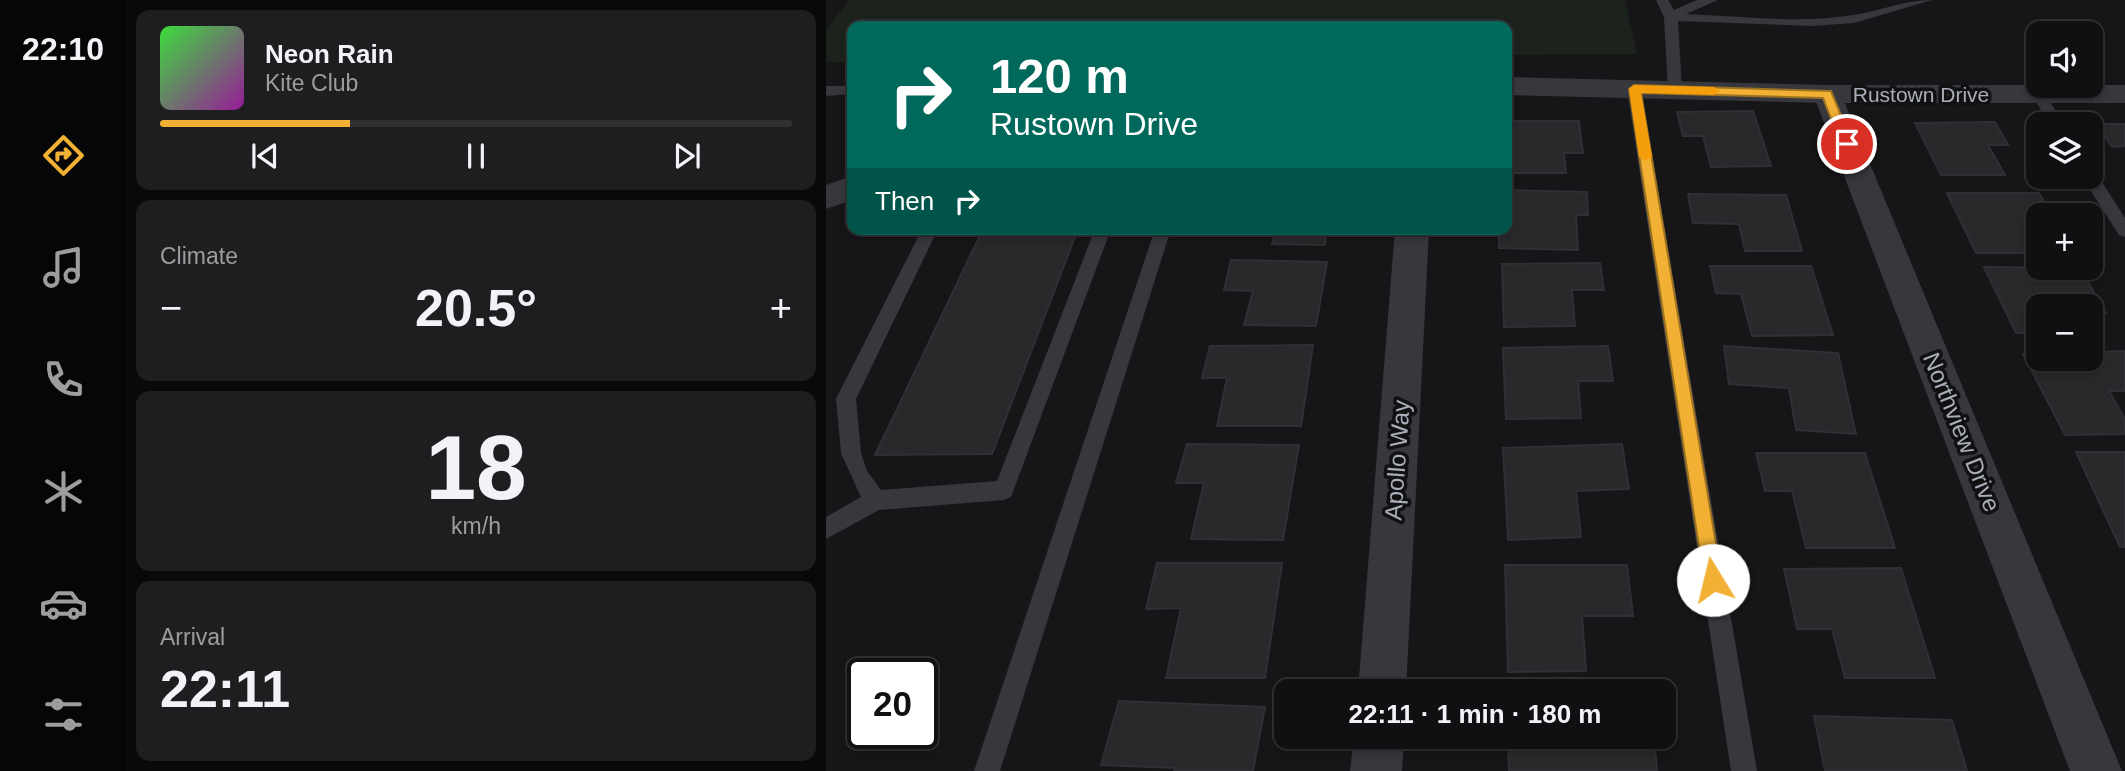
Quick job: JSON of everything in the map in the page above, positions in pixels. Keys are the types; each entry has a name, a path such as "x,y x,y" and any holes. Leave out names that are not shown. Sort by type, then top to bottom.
{"street":[{"name":"Rustown Drive","path":"1512,86 1827,94 2026,94"},
{"name":"Northview Drive","path":"1827,94 2096,771"},
{"name":"Rustown Drive","path":"2103,94 2125,94"},
{"path":"826,198 847,189"},
{"name":"Apollo Way","path":"1383,679 1412,235"},
{"path":"1376,771 1378,749"}],"lane":[{"path":"1662,0 1671,18 1675,90"},
{"path":"1671,18 1689,6 1712,0"},
{"path":"1671,18 1811,22 1854,19 1926,0"},
{"path":"1634,89 1744,771"},
{"path":"826,91 847,90"},
{"path":"2099,189 2125,231"},
{"path":"876,500 862,485 851,455 846,430 846,399 927,235"},
{"path":"826,528 876,500 1004,490 1101,235"},
{"path":"987,771 1161,235"}],"shaded area":[{"path":"849,0 1625,0 1637,54 1512,55 1512,21 847,21 847,62 826,62 826,30"}],"building":[{"path":"1753,111 1771,166 1711,167 1703,136 1683,136 1677,112"},
{"path":"1512,121 1579,121 1583,153 1564,153 1566,173 1512,173"},
{"path":"1995,122 2008,145 1988,145 2005,175 1941,175 1915,123"},
{"path":"2103,124 2125,124 2125,146 2112,147 2103,133"},
{"path":"1512,190 1587,192 1588,215 1576,215 1578,250 1499,248 1499,235 1512,235"},
{"path":"1947,193 2039,193 2045,203 2026,203 2026,253 1976,253"},
{"path":"1688,194 1786,195 1802,251 1745,251 1739,224 1693,223"},
{"path":"980,235 1076,235 992,454 875,455"},
{"path":"1274,235 1326,235 1325,245 1272,244"},
{"path":"1231,260 1327,262 1316,326 1244,325 1253,291 1224,290"},
{"path":"1600,263 1604,290 1572,290 1575,326 1504,327 1502,264"},
{"path":"1710,266 1811,266 1833,335 1752,336 1741,294 1716,293"},
{"path":"1984,267 2026,267 2026,280 2087,280 2095,294 2026,294 2026,333 2016,333"},
{"path":"1313,345 1301,426 1217,426 1227,378 1202,378 1210,346"},
{"path":"1608,346 1613,381 1578,381 1581,418 1506,419 1503,348"},
{"path":"1724,346 1838,353 1856,434 1796,430 1789,388 1729,384"},
{"path":"2125,351 2125,391 2109,391 2125,419 2125,434 2065,435 2032,371 2103,371 2103,352"},
{"path":"1187,444 1299,445 1283,540 1191,539 1204,483 1176,483"},
{"path":"1622,444 1629,489 1576,491 1581,537 1508,540 1503,448"},
{"path":"2076,452 2125,452 2125,547 2120,547"},
{"path":"1756,453 1865,453 1895,548 1806,548 1792,491 1765,491"},
{"path":"1157,563 1282,563 1265,678 1166,678 1181,608 1146,609"},
{"path":"1505,565 1627,565 1633,616 1582,616 1586,671 1508,672"},
{"path":"1901,568 1935,678 1845,678 1832,629 1797,629 1784,569"},
{"path":"1119,701 1265,707 1253,771 1174,771 1175,768 1101,765"},
{"path":"1814,716 1952,720 1967,771 1825,771"},
{"path":"1508,749 1655,749 1657,771 1509,771"}],"slow traffic":[{"path":"1645,157 1634,89 1714,91"}],"route":[{"path":"1713,580 1634,89 1827,94 1847,144"}]}
